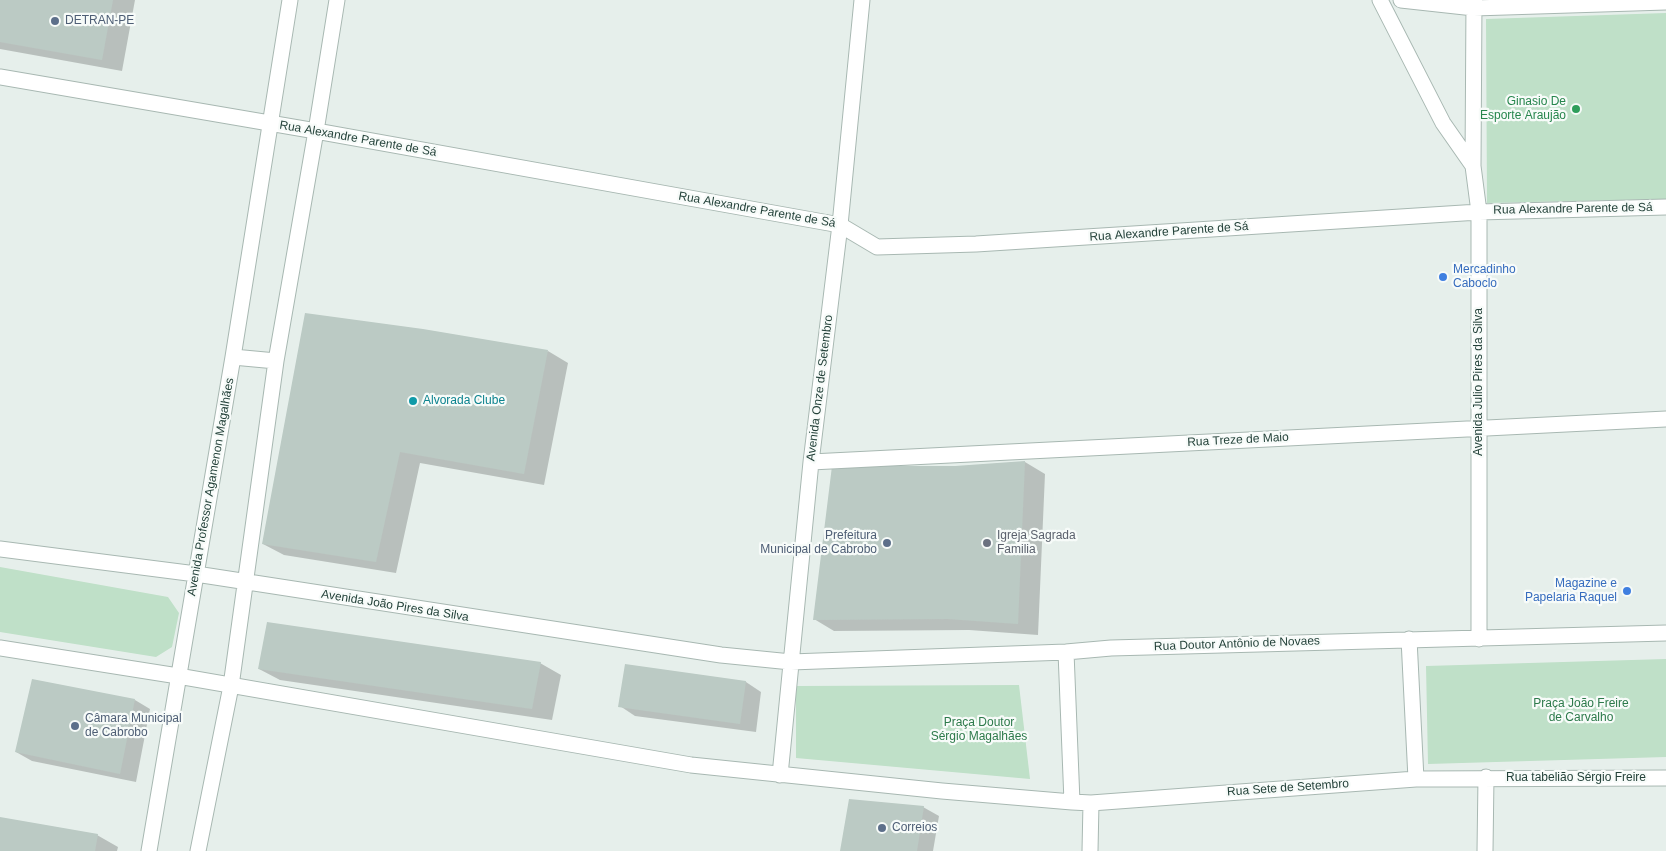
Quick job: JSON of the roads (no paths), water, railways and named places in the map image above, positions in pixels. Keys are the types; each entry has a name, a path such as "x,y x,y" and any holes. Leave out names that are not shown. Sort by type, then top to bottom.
{"street":[{"name":"Avenida Professor Agamenon Magalhães","path":"149,851 233,357 290,0"},
{"path":"198,851 231,686 276,361 337,0"},
{"name":"Avenida Onze de Setembro","path":"780,776 811,462 840,225 862,0"},
{"name":"Avenida Julio Pires da Silva","path":"1380,0 1443,123 1473,166 1479,212 1479,639"},
{"path":"1401,0 1474,4 1666,2"},
{"path":"1473,166 1474,4"},
{"name":"Rua Alexandre Parente de Sá","path":"0,78 316,131 840,225 877,247 928,247 1479,212 1666,207"},
{"path":"233,357 276,361"},
{"name":"Rua Treze de Maio","path":"811,462 1666,419"},
{"name":"Avenida João Pires da Silva","path":"0,549 196,574 721,655 791,662"},
{"path":"1416,779 1409,638 1479,639 1666,632"},
{"name":"Rua Doutor Antônio de Novaes","path":"1066,652 1110,648 1409,638"},
{"path":"0,648 178,676 691,765 780,776 1091,803 1090,851"},
{"path":"791,662 1066,652 1072,802"},
{"path":"1485,851 1486,777"},
{"name":"Rua Sete de Setembro","path":"1091,803 1416,779 1486,777"},
{"name":"Rua tabelião Sérgio Freire","path":"1486,777 1666,778"}],"place":[{"name":"DETRAN-PE","path":"55,21"},
{"name":"Ginasio De Esporte Araujão","path":"1576,109"},
{"name":"Mercadinho Caboclo","path":"1443,277"},
{"name":"Alvorada Clube","path":"413,401"},
{"name":"Prefeitura Municipal de Cabrobo","path":"887,543"},
{"name":"Igreja Sagrada Familia","path":"987,543"},
{"name":"Magazine e Papelaria Raquel","path":"1627,591"},
{"name":"Câmara Municipal de Cabrobo","path":"75,726"},
{"name":"Correios","path":"882,828"}],"park label":[{"name":"Praça João Freire de Carvalho","path":"1581,711"},
{"name":"Praça Doutor Sérgio Magalhães","path":"979,730"}]}
